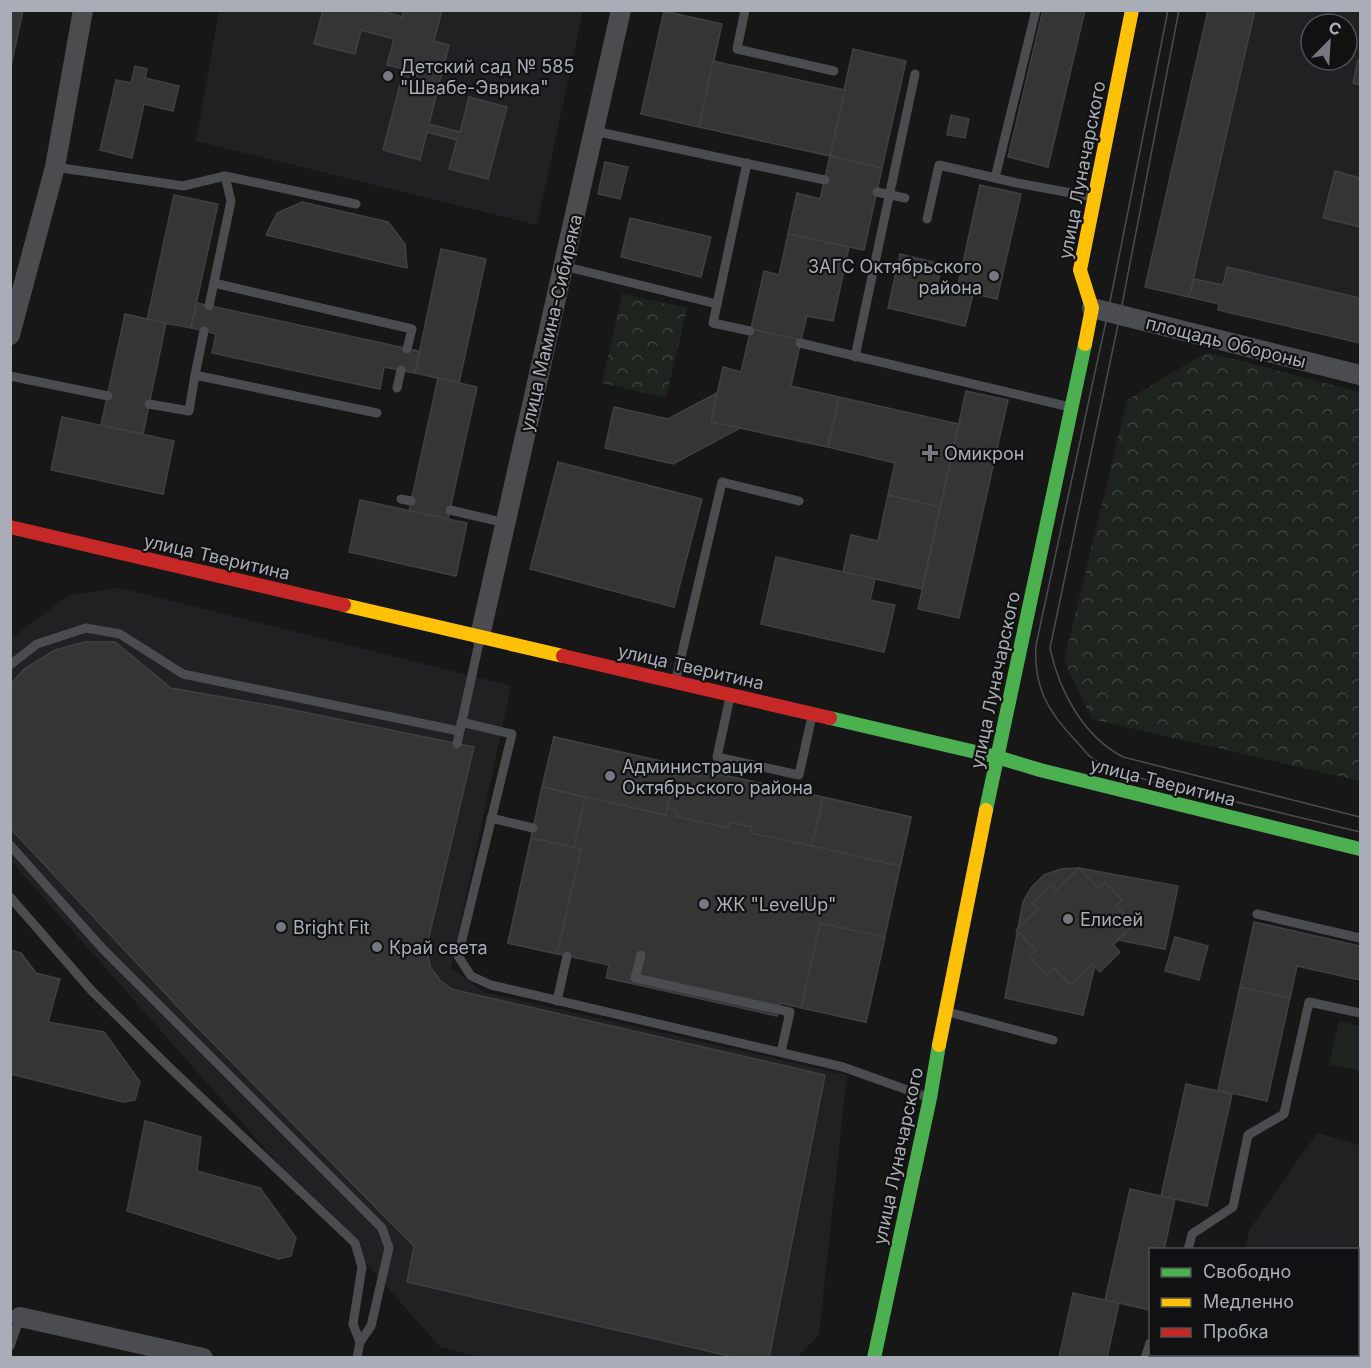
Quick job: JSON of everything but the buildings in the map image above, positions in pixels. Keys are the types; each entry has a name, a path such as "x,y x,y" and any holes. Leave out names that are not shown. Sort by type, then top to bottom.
{"street":[{"path":"10,335 55,167 83,10"},
{"name":"улица Мамина-Сибиряка","path":"480,636 621,10"},
{"name":"улица Луначарского","path":"874,1358 930,1098 945,1011 997,756 1092,308 1080,270 1132,10"},
{"name":"площадь Обороны","path":"1092,308 1360,375"},
{"name":"улица Тверитина","path":"10,527 997,756 1040,770 1360,849"},
{"path":"20,1317 203,1358"}],"lane":[{"path":"745,10 737,49 834,71"},
{"path":"995,178 1036,10"},
{"path":"855,357 915,74"},
{"path":"594,131 825,180"},
{"path":"747,163 713,323 750,331"},
{"path":"927,219 939,165 1096,197"},
{"path":"55,167 183,186 225,176 356,204"},
{"path":"209,306 231,201 225,176"},
{"path":"877,192 905,198"},
{"path":"563,266 717,304"},
{"path":"214,283 412,329 407,349"},
{"path":"149,404 189,411 204,331"},
{"path":"800,344 1072,408"},
{"path":"397,388 401,370"},
{"path":"195,375 377,413"},
{"path":"10,376 108,396"},
{"path":"676,682 722,482 799,501"},
{"path":"450,510 506,523"},
{"path":"10,665 37,644 86,628 120,634 183,674 460,727 512,734 458,957 471,976 491,985 843,1066 930,1098"},
{"path":"457,744 480,636"},
{"path":"731,695 717,757 799,775 812,714"},
{"path":"491,818 533,828"},
{"path":"10,845 102,948 382,1228 389,1248 370,1326 360,1342 357,1358"},
{"path":"10,897 91,990 355,1243 362,1267 353,1324 360,1342"},
{"path":"1257,914 1360,938"},
{"path":"640,955 635,978 790,1012 781,1052"},
{"path":"557,1000 567,956"},
{"path":"1188,1248 1192,1234 1233,1207 1248,1135 1284,1114 1309,1002 1360,1013"},
{"path":"945,1011 1053,1040"},
{"path":"10,1346 20,1317"}],"shaded area":[{"name":"Детский сад № 585 \"Швабе-Эврика\"","path":"219,11 583,11 537,225 196,141"},
{"path":"1233,11 1360,11 1360,324 1170,276"},
{"path":"119,588 511,686 451,968 484,992 847,1075 819,1335 797,1358 484,1358 440,1347 11,861 10,639 69,595"},
{"path":"1317,1133 1360,1145 1360,1357 1222,1358 1222,1356 1359,1356 1359,1248 1245,1248 1249,1230"}],"green space":[{"path":"622,294 687,308 666,398 602,383"},
{"path":"1207,352 1360,392 1360,781 1092,719 1064,661 1127,400"},
{"path":"1339,1021 1360,1026 1360,1071 1329,1064"}],"tram line":[{"path":"1168,10 1108,312 1036,645 1040,686 1050,709 1066,730 1090,756 1106,766 1154,782 1360,832"},
{"path":"1179,10 1120,315 1050,648 1060,680 1075,711 1096,737 1123,757 1360,817"}],"traffic: fast":[{"path":"986,810 1085,344"},
{"path":"830,718 997,757 1040,770 1360,849"},
{"path":"874,1358 930,1098 939,1045"}],"traffic: slow":[{"path":"1085,344 1092,308 1080,270 1132,10"},
{"path":"344,605 563,656"},
{"path":"939,1045 986,810"}],"traffic: jam":[{"path":"10,527 344,605"},
{"path":"563,656 830,718"}],"place":[{"name":"Детский сад № 585 \"Швабе-Эврика\"","path":"388,76"},
{"name":"ЗАГС Октябрьского района","path":"994,276"},
{"name":"Омикрон","path":"930,453"},
{"name":"Администрация Октябрьского района","path":"610,776"},
{"name":"ЖК \"LevelUp\"","path":"704,904"},
{"name":"Елисей","path":"1068,919"},
{"name":"Bright Fit","path":"281,927"},
{"name":"Край света","path":"377,947"}]}
